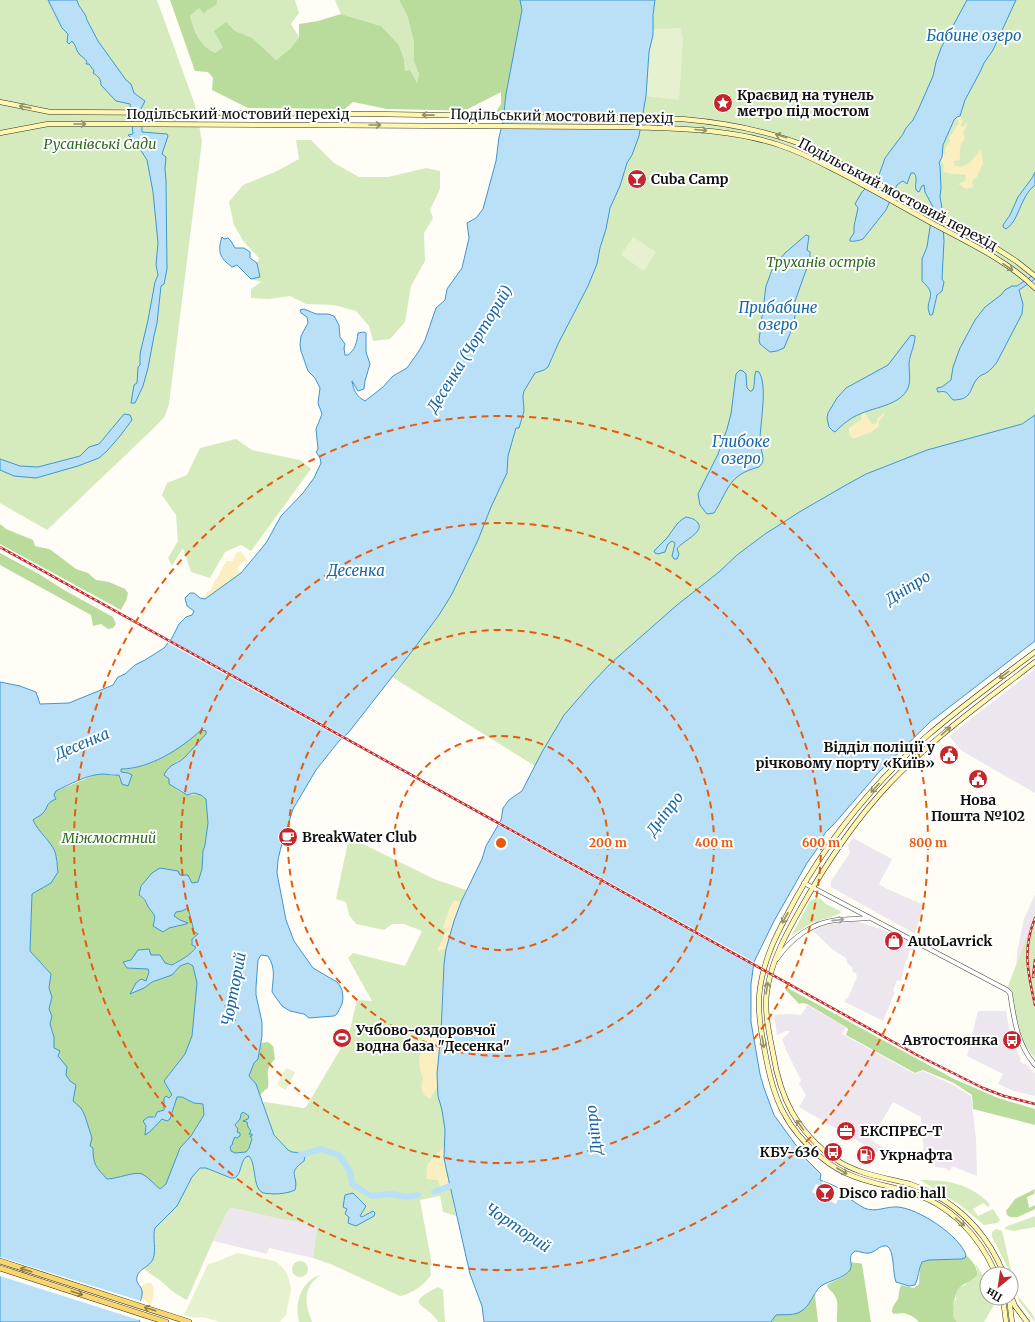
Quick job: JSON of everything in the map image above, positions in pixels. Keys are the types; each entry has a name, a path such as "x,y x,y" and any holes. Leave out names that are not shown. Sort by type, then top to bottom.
{"main road":[{"name":"Подільський мостовий перехід","path":"0,102 50,112 366,114 682,119 737,126 792,140 828,156 985,241 1016,261 1035,276"},
{"name":"Подільський мостовий перехід","path":"0,133 48,124 631,127 694,129 731,133 791,149 850,178 1011,268 1035,288"},
{"path":"992,1266 981,1245 968,1228 945,1209 912,1193 860,1180 850,1176 832,1165 805,1143 794,1130 779,1105 774,1090 763,1040 759,991 765,961 772,943 804,884 830,844 850,817 895,766 927,736 957,711 1035,652"},
{"path":"1000,1266 992,1248 980,1232 964,1215 950,1204 919,1187 871,1176 849,1167 836,1160 810,1138 792,1114 781,1089 766,1012 766,993 774,964 792,924 820,874 856,823 904,769 977,706 1035,662"},
{"path":"0,1262 188,1322"},
{"path":"0,1268 166,1322"},
{"path":"1011,1306 1012,1322"},
{"path":"1016,1306 1027,1322"},
{"path":"1002,1322 1005,1307"},
{"path":"1005,1307 1006,1322"}],"street":[{"path":"804,884 1005,988 1010,993 1017,1032 1026,1052 1035,1065"},
{"path":"774,964 795,938 814,926 836,920 870,918"}],"shaded area":[{"path":"1035,669 1035,793 962,751 949,736"},
{"path":"853,838 892,859 879,884 924,905 915,934 831,887 831,881 850,853 848,845"},
{"path":"1035,894 1035,1045 1016,970 1017,953 1024,919"},
{"path":"856,921 884,930 914,945 913,950 910,950 906,960 901,981 897,980 893,991 895,992 883,1021 845,1002 857,974 852,971 853,968 847,963 846,958 832,949 813,931 825,925"},
{"path":"807,1005 846,1027 842,1034 915,1074 923,1071 953,1085 971,1096 976,1139 977,1176 952,1166 950,1171 945,1168 935,1167 934,1155 924,1154 921,1117 893,1102 871,1140 887,1150 884,1156 799,1107 806,1095 799,1084 801,1080 782,1039 789,1033 789,1031 777,1035 774,1015 801,1015"},
{"path":"978,1011 1006,1011 1010,1032 1021,1059 1020,1061 1024,1065 1025,1063 1035,1074 1035,1096 1014,1091 998,1084 1003,1074 967,1056"},
{"path":"233,1208 280,1219 316,1225 313,1258 269,1248 267,1254 213,1241 229,1209"}],"green space":[{"name":"Русанівські Сади","path":"0,0 157,0 195,105 202,141 169,404 165,416 47,530 0,503"},
{"path":"170,0 217,0 216,5 207,10 204,14 199,8 190,16 198,38 205,46 215,53 223,47 214,31 226,22 235,31 252,38 276,60 291,48 299,37 299,24 318,21 341,14 381,26 399,45 404,59 405,71 410,70 417,83 419,74 414,62 414,42 407,15 399,0 520,0 522,10 504,111 496,112 501,104 501,92 464,111 387,109 353,102 345,109 248,108 212,90 213,78 208,72 195,71"},
{"path":"205,0 295,0 299,13 291,24 299,37 291,48 276,60 252,39 235,31 223,47 215,53 205,46 198,38 190,16"},
{"path":"335,0 399,0 407,15 414,42 414,62 419,74 417,83 405,71 404,59 399,45 381,26 341,14"},
{"name":"Труханів острів","path":"655,0 1035,0 1035,415 1022,424 927,450 866,474 801,511 765,534 737,555 719,572 677,605 611,663 564,715 535,766 392,677 439,615 452,594 478,540 507,473 508,456 516,428 519,428 524,411 524,391 535,373 544,370 550,364 558,344 588,286 597,264 610,208 639,136"},
{"path":"680,28 683,39 679,100 646,96 649,52 653,29"},
{"path":"296,140 311,140 334,163 359,177 388,177 426,168 440,171 440,189 430,210 433,218 424,233 425,261 411,286 405,322 390,339 373,341 369,326 356,311 334,305 306,304 290,296 268,299 251,298 251,289 261,282 251,279 260,277 257,263 259,258 244,242 234,225 229,202 243,185 275,172 299,159"},
{"path":"633,237 656,252 644,271 621,255"},
{"path":"236,439 252,450 300,460 311,469 251,551 241,545 225,552 210,578 191,572 183,548 172,566 168,558 178,541 176,515 162,495 167,483 187,475 200,448"},
{"path":"0,524 6,529 33,540 35,546 51,550 76,569 88,573 96,580 109,582 125,589 128,593 121,610 0,544"},
{"path":"0,553 113,617 116,624 113,628 108,629 101,624 93,626 91,615 0,565"},
{"name":"Міжмостний","path":"201,730 206,731 206,734 185,758 176,762 169,779 169,784 181,792 188,795 197,794 206,799 208,823 203,851 202,869 198,882 139,895 148,903 149,907 155,914 159,928 163,932 169,928 187,924 188,923 174,916 176,912 188,908 190,918 198,935 198,941 190,954 172,965 148,961 124,962 127,968 148,969 149,972 144,988 152,982 172,975 180,966 188,963 193,966 197,983 192,1036 185,1054 164,1081 172,1095 166,1107 161,1112 143,1121 147,1130 152,1128 162,1119 170,1119 177,1097 182,1097 194,1103 203,1104 204,1115 191,1136 180,1148 166,1184 159,1189 142,1174 107,1179 98,1168 94,1158 93,1148 90,1146 91,1140 87,1122 73,1101 76,1085 70,1081 66,1075 63,1062 54,1048 54,1037 50,1024 52,1016 49,1009 52,997 49,988 51,974 30,951 32,894 51,883 58,871 55,852 33,820 36,816 42,814 56,791 95,775 119,775 120,779 128,786 132,775 121,772 121,769 133,768 153,761 179,746"},
{"path":"349,837 434,879 466,890 454,921 446,949 442,995 441,1033 442,1110 445,1130 444,1158 456,1216 443,1212 440,1196 420,1200 432,1265 430,1266 431,1275 417,1288 400,1296 333,1265 313,1258 317,1228 316,1225 280,1219 233,1208 229,1209 187,1300 174,1292 144,1268 151,1261 154,1254 154,1228 159,1222 165,1219 195,1173 200,1168 206,1168 231,1178 238,1176 242,1163 246,1156 249,1156 255,1169 255,1179 265,1194 291,1192 296,1187 294,1172 295,1169 304,1161 302,1153 288,1150 274,1135 263,1103 265,1102 303,1108 306,1107 341,1048 346,1047 357,1000 372,1001 348,958 353,953 405,966 422,931 404,924 392,924 384,930 356,924 349,915 346,902 336,899"},
{"path":"816,898 821,899 826,904 842,912 812,923 791,936 810,901"},
{"path":"1035,916 1035,1058 1022,1042 1008,986"},
{"path":"786,987 954,1079 998,1098 1035,1109 1035,1125 973,1109 972,1095 954,1083 923,1070 915,1073 846,1035 848,1029 846,1027 807,1004 799,1004 785,989"},
{"path":"268,1042 273,1046 275,1059 271,1063 268,1070 268,1088 260,1095 256,1084 249,1076 254,1063 258,1059 261,1043"},
{"path":"286,1068 295,1072 286,1090 277,1085"},
{"path":"243,1112 249,1116 248,1125 252,1136 250,1136 251,1143 246,1152 235,1153 231,1151 230,1147 237,1132 236,1124"},
{"path":"920,1180 949,1182 974,1191 990,1204 988,1207 983,1203 973,1209 978,1216 993,1209 1000,1220 997,1223 984,1225 960,1205"},
{"path":"1035,1189 1034,1194 1027,1197 1029,1208 1035,1205 1035,1209 1018,1217 1010,1217 1007,1215 1006,1211 1015,1199"},
{"path":"1035,1216 1035,1227 1014,1231 1005,1229 1005,1227"},
{"path":"996,1229 1002,1231 1010,1266 1007,1266 992,1237 992,1232"},
{"path":"238,1253 275,1261 287,1273 291,1290 286,1315 280,1322 220,1322 202,1317 194,1318 184,1315 208,1264"},
{"path":"966,1255 974,1264 977,1275 961,1286 957,1291 953,1303 953,1316 957,1322 919,1322 908,1314 894,1314 892,1312 898,1299 901,1285 914,1288 919,1284 920,1267 922,1262 929,1260 961,1259 965,1258"},
{"path":"297,1261 303,1261 308,1266 306,1275 303,1277 297,1277 292,1272 292,1266"},
{"path":"850,1262 862,1264 871,1322 837,1322 837,1301 827,1285 850,1271"},
{"path":"975,1263 979,1269 979,1306 993,1306 984,1322 957,1322 953,1316 953,1303 956,1299 956,1291 965,1285 977,1270"},
{"path":"320,1275 314,1280 308,1291 307,1302 312,1322 299,1322 298,1301 300,1294 308,1282"},
{"path":"438,1287 443,1290 445,1322 438,1322 434,1316 420,1304 419,1301 427,1293"},
{"path":"813,1293 815,1295 818,1322 771,1322 776,1315 793,1315 808,1305"},
{"path":"1019,1296 1033,1314 1035,1322 1019,1301"}],"sand":[{"path":"960,116 962,121 961,127 964,126 967,121 967,126 963,132 965,139 960,146 960,160 954,161 954,165 966,165 981,149 983,163 977,177 972,181 973,187 966,189 958,184 965,181 966,175 951,174 943,171 944,165 940,160 950,141 949,137 959,124 957,117"},
{"path":"864,412 872,424 877,423 877,419 885,412 879,421 879,426 871,432 853,439 849,434 849,428 861,420 862,413"},
{"path":"241,551 247,560 241,563 237,569 241,573 205,599 207,592 211,590 226,561 233,561 236,553"},
{"path":"454,900 461,902 446,949 440,950 439,952 437,949 442,942 446,929 443,928 449,909"},
{"path":"424,1030 441,1033 437,1087 430,1099 423,1094 421,1085 423,1078 419,1058 424,1048 422,1043"},
{"path":"445,1145 444,1158 449,1183 440,1187 438,1180 426,1179 427,1165"},
{"path":"147,1283 151,1283 153,1288 154,1294 151,1305 142,1298 141,1288"}],"water":[{"path":"48,0 77,0 98,41 126,80 131,84 134,93 145,101 141,109 142,132 167,134 168,136 162,154 166,157 167,269 164,284 161,286 157,323 148,368 143,386 135,403 131,403 134,385 137,383 140,354 155,282 158,275 156,265 158,243 153,192 147,160 135,141 128,135 133,134 130,104 116,101 101,85 99,78 93,73 94,71 89,64 86,64 87,62 79,54 72,41 69,44 67,42 68,34 62,28"},
{"name":"Десенка","path":"520,0 655,0 653,35 649,52 646,96 639,136 610,208 597,264 588,286 558,344 548,367 535,373 524,391 524,411 519,428 516,428 508,456 507,473 478,540 452,594 439,615 413,650 349,732 339,741 316,770 293,809 281,847 277,873 286,920 294,941 313,968 337,982 342,990 343,998 337,1014 334,1016 309,1018 304,1014 290,1011 282,1006 272,992 273,969 268,956 261,955 258,960 256,995 262,1022 262,1036 258,1059 254,1063 249,1076 256,1084 274,1135 288,1150 302,1153 305,1156 304,1161 294,1172 296,1181 295,1190 287,1193 276,1194 260,1191 249,1156 246,1157 242,1163 239,1173 235,1178 231,1178 206,1168 200,1168 192,1177 177,1206 155,1228 155,1251 153,1259 138,1274 137,1279 142,1293 138,1312 140,1322 0,1322 0,682 20,686 36,692 40,704 69,703 113,685 118,677 164,648 172,638 179,624 186,617 192,615 194,611 187,606 185,598 190,593 194,593 200,598 205,599 241,573 266,543 281,516 303,493 314,478 321,463 316,452 318,449 316,429 322,414 318,403 320,388 315,378 308,371 301,351 301,336 308,323 307,317 301,313 300,310 304,309 316,314 328,314 334,316 339,325 340,337 345,344 345,355 348,355 354,348 358,333 366,333 366,352 370,364 364,389 358,391 352,381 356,393 365,401 383,387 393,376 407,368 425,340 436,308 445,300 447,289 462,268 469,238 467,223 476,218 483,209 496,161 506,94 522,10","holes":["201,730 206,731 206,734 186,756 171,766 164,775 169,779 169,784 187,795 194,793 201,795 206,799 208,823 203,851 202,869 198,882 192,883 188,875 180,875 178,871 160,868 152,873 141,886 139,895 145,900 154,914 155,918 153,926 163,932 169,928 188,923 174,916 176,912 188,908 193,931 198,934 192,939 192,945 196,947 189,955 172,965 165,963 160,955 151,955 149,949 138,950 131,960 123,962 127,968 148,969 149,972 146,981 141,979 136,983 130,994 144,988 152,982 172,975 180,966 188,963 193,966 197,983 192,1036 185,1054 164,1081 172,1095 169,1098 166,1096 164,1098 164,1110 157,1112 155,1117 148,1117 143,1121 146,1126 145,1135 162,1119 167,1121 170,1119 177,1097 182,1097 194,1103 203,1104 204,1115 191,1136 180,1148 166,1184 160,1189 142,1174 139,1173 107,1179 98,1168 95,1162 93,1148 90,1146 92,1138 85,1116 81,1108 73,1101 76,1085 70,1081 66,1075 67,1067 58,1056 60,1051 54,1048 54,1037 50,1024 52,1016 49,1009 52,997 49,988 51,974 30,951 32,894 51,883 58,872 55,852 33,820 44,812 48,804 56,799 54,795 56,791 85,778 102,774 119,775 122,784 128,786 132,775 121,772 121,769 142,766 164,757 184,744","243,1112 249,1116 248,1119 243,1121 247,1122 251,1131 249,1134 252,1134 252,1136 250,1136 252,1139 246,1152 235,1153 231,1151 230,1147 235,1137 237,1138 240,1136 240,1133 237,1132 238,1129 235,1125"]},
{"name":"Бабине озеро","path":"967,0 1016,0 993,50 984,63 965,100 960,116 954,120 943,145 942,157 939,163 944,241 942,279 944,282 942,291 937,295 933,313 930,315 928,305 931,295 927,286 922,281 922,259 927,247 933,207 925,192 924,185 919,192 917,191 914,173 911,173 907,184 903,181 897,185 886,210 863,239 850,241 850,239 854,233 858,208 855,204 862,192 879,175 885,158 913,120 933,76 941,48"},
{"path":"1035,172 1035,185 1026,196 1014,221 1006,229 1003,225 1010,215 1018,197"},
{"name":"Прибабине озеро","path":"806,235 809,236 807,250 810,252 810,259 794,304 794,324 784,348 770,352 760,344 759,340 766,286 773,267 785,253"},
{"path":"222,237 224,239 228,238 235,248 244,248 250,252 250,258 257,263 260,277 251,279 237,265 232,267 222,258 220,247"},
{"path":"1035,274 1035,279 1019,290 1023,304 1022,314 994,366 976,380 965,398 953,400 946,392 938,392 937,388 942,387 951,380 953,367 960,348 975,320 985,307 1001,295 1005,290 1012,286 1017,286"},
{"path":"911,335 915,336 915,339 909,363 909,385 905,394 894,402 856,416 835,432 833,431 829,427 827,418 828,413 837,398 846,388 888,365"},
{"name":"Глибоке озеро","path":"740,370 746,374 747,388 750,391 752,391 754,387 756,371 759,372 762,378 763,405 760,446 763,462 759,467 741,474 735,479 730,484 714,513 707,514 700,505 698,494 718,454 727,429 731,414 736,374"},
{"path":"124,414 130,415 132,420 107,451 99,458 78,466 36,478 14,476 0,470 0,459 20,466 38,467 80,456 89,447 99,444"},
{"name":"Дніпро","path":"1035,415 1035,641 930,722 880,771 825,833 774,921 754,962 751,984 751,1022 760,1074 764,1088 774,1115 806,1159 821,1174 820,1180 840,1189 846,1196 864,1208 877,1210 898,1207 907,1209 927,1218 955,1239 962,1247 966,1255 965,1258 929,1260 922,1262 915,1285 909,1286 896,1282 891,1252 887,1246 869,1253 855,1251 851,1256 851,1268 848,1273 821,1286 807,1307 800,1312 776,1315 771,1322 484,1322 482,1306 470,1274 444,1158 445,1130 438,1096 437,1074 446,949 461,902 482,859 486,846 501,820 503,808 509,800 522,791 542,752 564,715 611,663 677,605 719,572 737,555 765,534 801,511 866,474 927,450 1022,424"},
{"path":"686,517 696,521 699,526 698,530 677,549 679,554 677,559 674,559 672,556 675,543 672,541 668,544 665,552 658,554 655,553 654,551 666,539 677,524"},
{"path":"353,1193 366,1206 360,1216 362,1217 373,1211 375,1213 374,1216 356,1226 348,1223 349,1217 345,1214 347,1209 343,1207 345,1195"}],"pier":[{"path":"168,639 347,737 344,740 166,642"},
{"path":"498,821 756,963 755,967 496,824"},
{"name":"Disco radio hall","path":"823,1181 841,1190 836,1204 812,1192 816,1184 821,1186"},
{"path":"0,1257 141,1301 139,1320 0,1276"}],"waterway":[{"name":"Чорторий","path":"297,1156 321,1149 339,1155 350,1172 352,1184 371,1196 392,1194 407,1197 418,1195"},
{"name":"Чорторий","path":"434,1192 453,1185 457,1187"}],"railway":[{"path":"0,547 917,1055 983,1088 1004,1096 1035,1104"},
{"path":"1035,918 1027,951 1028,972 1035,1005"},
{"path":"1033,977 1035,960"}],"place":[{"name":"Краєвид на тунель метро під мостом","path":"723,103"},
{"name":"Cuba Camp","path":"637,179"},
{"name":"Відділ поліції у річковому порту «Київ»","path":"949,755"},
{"name":"Нова Пошта №102","path":"978,779"},
{"name":"BreakWater Club","path":"288,837"},
{"name":"AutoLavrick","path":"894,941"},
{"name":"Учбово-оздоровчої водна база \"Десенка\"","path":"342,1038"},
{"name":"Автостоянка","path":"1012,1040"},
{"name":"ЕКСПРЕС-Т","path":"846,1131"},
{"name":"КБУ-636","path":"833,1152"},
{"name":"Укрнафта","path":"866,1155"},
{"name":"Disco radio hall","path":"825,1193"}],"water label":[{"name":"Десенка (Чорторий)","path":"470,349"}]}
